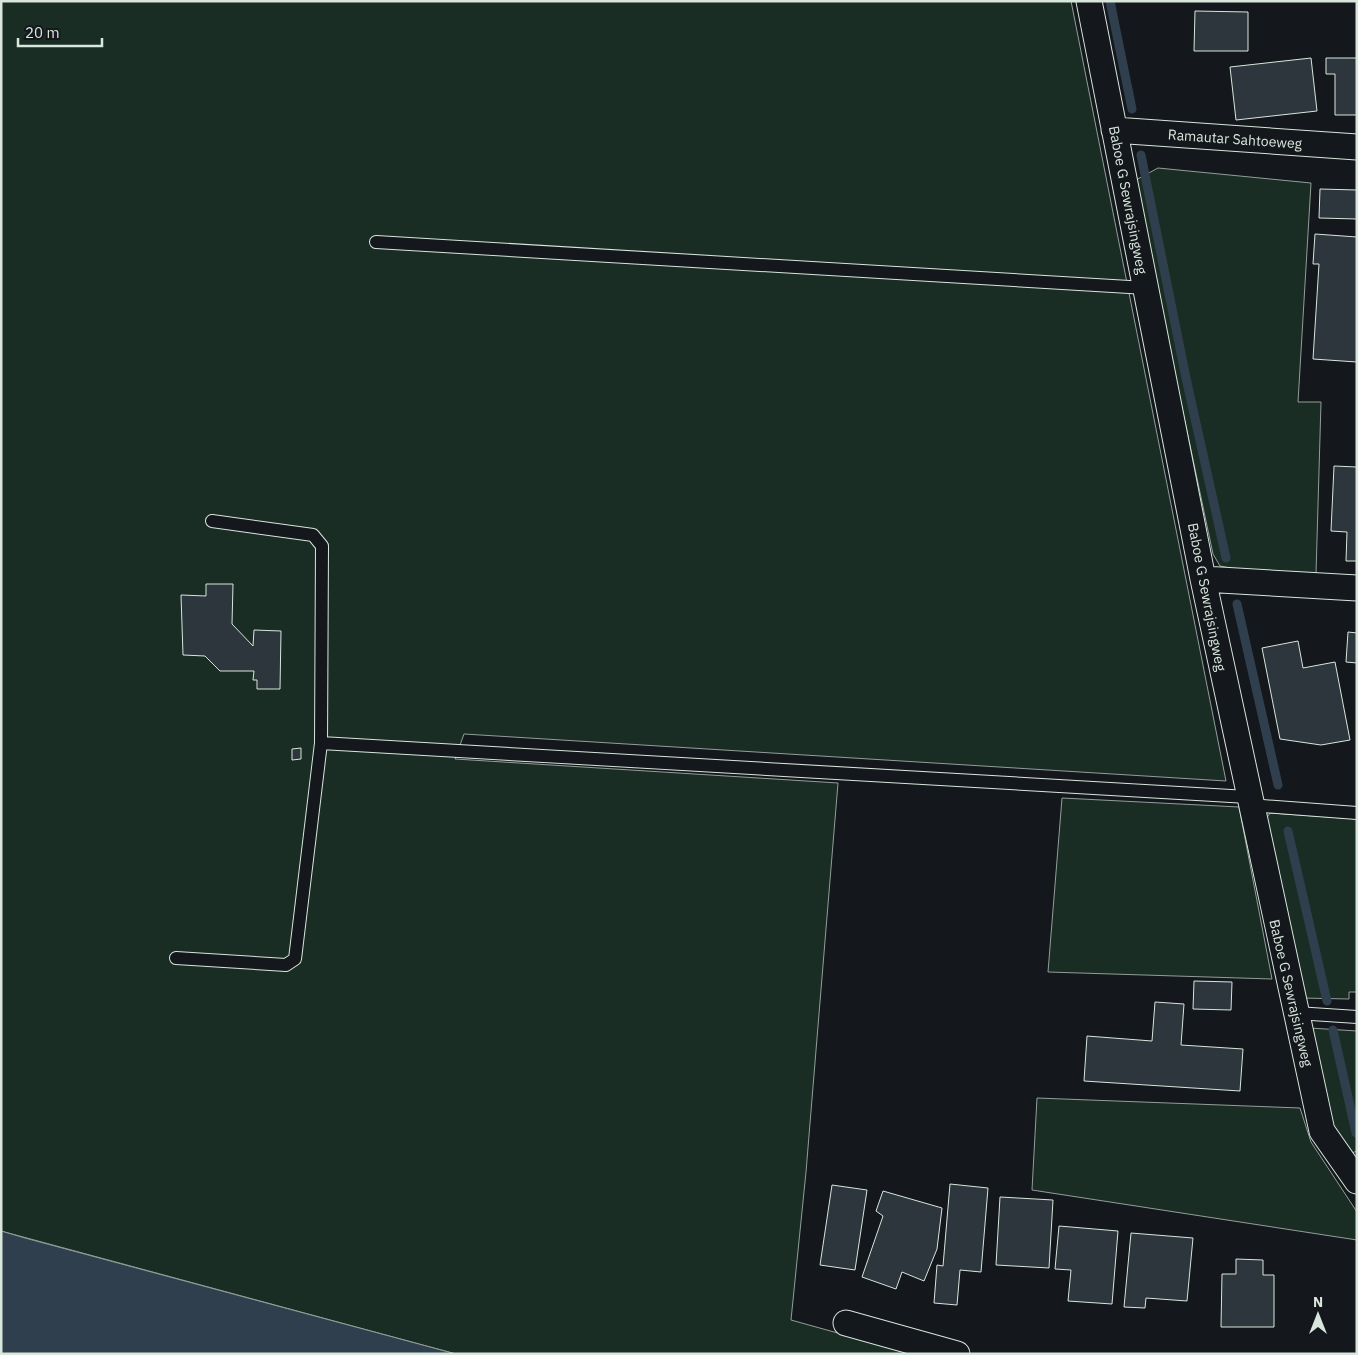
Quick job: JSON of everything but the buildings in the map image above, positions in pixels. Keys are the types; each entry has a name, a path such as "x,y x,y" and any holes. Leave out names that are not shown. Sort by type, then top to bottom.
{"street":[{"name":"Baboe G Sewrajsingweg","path":"1089,1 1203,579 1249,801 1322,1131 1353,1169"},
{"name":"Ramautar Sahtoeweg","path":"1114,130 1357,148"},
{"path":"1203,579 1357,588"},
{"path":"846,1323 957,1354"}],"lane":[{"path":"376,242 1146,288"},
{"path":"176,958 286,965 295,959 321,743 322,546 320,541 313,535 212,521"},
{"path":"321,743 1249,801 1357,813"},
{"path":"1296,1013 1357,1017"}],"green space":[{"path":"1,1 1071,1 1226,781 464,734 455,759 838,783 806,1172 791,1320 913,1354 456,1354 1,1231"},
{"path":"1158,168 1311,183 1298,402 1321,402 1316,574 1246,571 1220,566 1213,554 1134,181"},
{"path":"1062,798 1239,807 1272,979 1048,972"},
{"path":"1270,813 1357,819 1357,992 1349,992 1349,999 1301,998 1264,822"},
{"path":"1310,1028 1357,1031 1357,1151 1347,1155 1329,1124"},
{"path":"1037,1098 1300,1108 1311,1142 1357,1212 1357,1240 1032,1190"}],"water":[{"path":"1,1231 25,1238 456,1354 1,1354"}],"waterway":[{"path":"1110,1 1132,109"},
{"path":"1141,155 1186,378 1226,558"},
{"path":"1237,604 1278,785"},
{"path":"1288,831 1327,1001"},
{"path":"1333,1030 1356,1133"}]}
